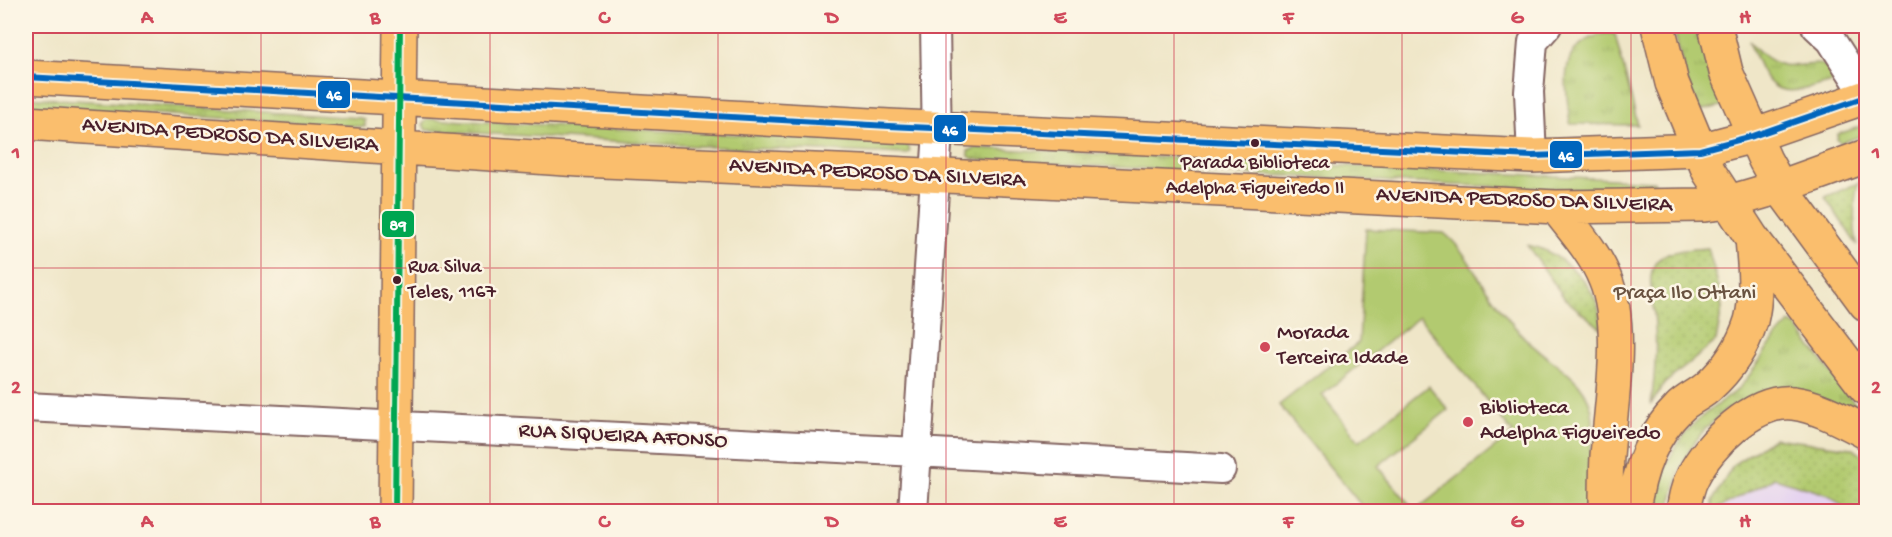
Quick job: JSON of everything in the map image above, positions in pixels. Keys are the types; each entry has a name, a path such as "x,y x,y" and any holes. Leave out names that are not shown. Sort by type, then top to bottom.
{"main road":[{"path":"395,512 399,26"},
{"path":"1658,26 1672,83 1709,172 1752,238 1866,388"},
{"path":"1715,26 1726,72 1753,136 1780,187 1866,304"},
{"name":"AVENIDA PEDROSO DA SILVEIRA","path":"26,77 937,129 1532,156 1700,150 1753,136 1866,96"},
{"name":"AVENIDA PEDROSO DA SILVEIRA","path":"26,123 580,160 1556,207 1703,205 1729,202 1780,187 1866,156"},
{"path":"1556,207 1599,267 1612,298 1615,325 1614,387 1607,459 1606,512"},
{"path":"1633,512 1647,451 1663,426 1680,407 1708,387 1733,359 1743,341 1754,301 1752,238"},
{"path":"1683,512 1693,476 1704,458 1737,423 1755,413 1775,405 1791,402 1808,406 1866,432"}],"street":[{"path":"913,512 935,176 937,129 935,26"},
{"path":"1816,26 1831,40 1866,96"},
{"path":"1532,31 1529,92 1532,156"},
{"name":"RUA SIQUEIRA AFONSO","path":"26,407 1221,469"}],"shaded area":[{"path":"1775,478 1829,495 1848,511 1715,512"}],"green space":[{"path":"1673,26 1701,26 1726,105 1699,111 1686,80"},
{"path":"1607,33 1615,34 1638,125 1570,124 1566,80 1571,56 1590,38"},
{"path":"1749,41 1766,57 1785,66 1825,65 1830,69 1836,81 1801,90 1779,89 1763,74"},
{"path":"26,97 361,118 365,120 365,127 26,106"},
{"path":"427,119 907,143 910,151 907,154 714,147 426,130 423,124"},
{"path":"1866,125 1866,134 1841,143 1837,140 1838,134"},
{"path":"976,148 1654,181 1657,187 1655,192 1455,185 981,160 969,156 968,151"},
{"path":"1858,183 1854,214 1857,245 1825,197"},
{"path":"1366,229 1444,233 1462,251 1516,329 1578,383 1590,405 1593,419 1587,511 1415,511 1366,511 1279,405 1359,342","holes":["1419,317 1513,433 1415,511 1378,466 1448,410 1429,386 1359,441 1322,395"]},
{"name":"Praça Ilo Ottani","path":"1527,245 1548,252 1577,273 1596,301 1602,329 1565,299"},
{"name":"Praça Ilo Ottani","path":"1708,248 1722,308 1716,341 1664,384 1651,405 1656,347 1651,289 1653,268 1660,259 1672,252"},
{"path":"1790,323 1796,326 1866,419 1750,401 1726,410 1704,430 1689,450 1680,470 1669,511 1654,512 1659,484 1678,444 1696,422 1739,388"},
{"path":"1774,438 1851,448 1866,457 1866,511 1848,511 1829,495 1775,478 1713,511 1713,500 1734,464"}],"transit line":[{"name":"89","path":"395,512 400,26"},
{"name":"46","path":"26,77 889,126 1532,156 1700,150 1753,136 1866,97"}],"place":[{"name":"Parada Biblioteca Adelpha Figueiredo II","path":"1255,143"},
{"name":"Rua Silva Teles, 1167","path":"397,280"},
{"name":"Morada Terceira Idade","path":"1265,347"},
{"name":"Biblioteca Adelpha Figueiredo","path":"1468,422"}]}
